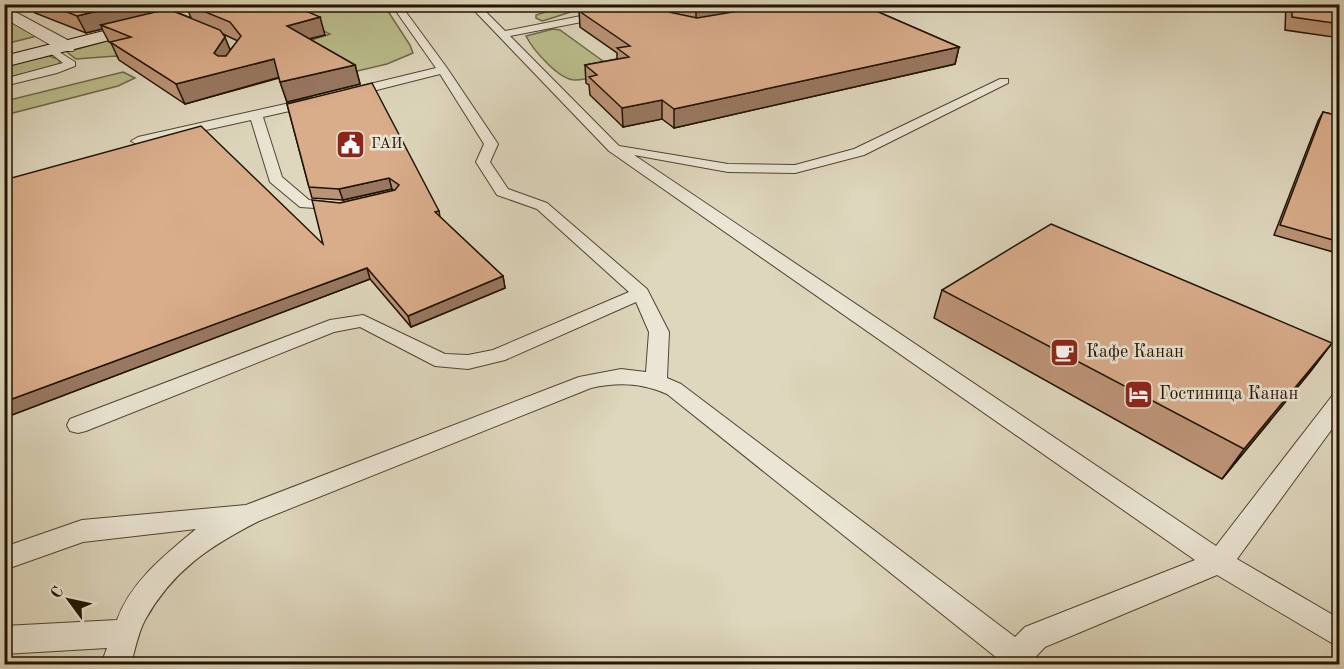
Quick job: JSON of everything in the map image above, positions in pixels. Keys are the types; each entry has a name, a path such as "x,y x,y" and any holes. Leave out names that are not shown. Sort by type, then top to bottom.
{"main road":[{"path":"4,63 232,4"},
{"path":"4,9 60,49"}],"lane":[{"path":"4,9 15,4"},
{"path":"395,4 491,144 483,162 502,192 542,206 641,293 659,332 656,380"},
{"path":"472,4 614,148 1219,562 1340,635"},
{"path":"502,35 653,5"},
{"path":"639,8 656,16"},
{"path":"176,20 195,28"},
{"path":"4,83 53,71 71,64 60,49"},
{"path":"138,141 256,116 442,70"},
{"path":"614,148 728,168 795,169 859,152 1004,81"},
{"path":"256,116 275,179 305,204 351,206"},
{"path":"78,425 330,326 363,321 442,361 468,362 498,355 641,293"},
{"path":"116,664 132,616 161,574 206,536 250,514 586,382 612,376 635,375 656,380 674,389 1013,660 1035,637 1219,562 1340,401"},
{"path":"4,559 82,531 196,517 250,514"},
{"path":"4,640 126,633"}],"green space":[{"path":"570,4 592,5 542,21 536,18 536,15"},
{"path":"255,5 384,5 413,53 387,64 353,72 290,47 330,34 283,11"},
{"path":"4,16 37,36 5,44"},
{"path":"553,29 560,30 607,64 604,75 575,80 554,70 534,49 526,36"},
{"path":"110,40 135,70 116,56 76,59 67,52"},
{"path":"49,56 58,59 60,63 54,67 5,78 4,66"},
{"path":"123,72 135,78 118,86 5,115 5,101"}],"building":[{"path":"47,4 126,4 77,16"},
{"path":"186,4 290,4 320,17 287,26 355,65 280,82 274,59 176,84 110,42 131,37 101,25 168,9 220,30 225,37 214,53 218,56 226,56 241,36 230,22"},
{"path":"621,4 652,4 669,12 697,18 781,4 860,4 959,47 674,109 662,100 622,108 589,77 597,75 585,65 629,57 617,48 630,46 579,11"},
{"path":"679,4 719,4 696,8"},
{"path":"1292,4 1340,4 1340,24 1292,17"},
{"path":"372,83 439,211 435,212 503,276 408,316 367,268 4,402 4,180 201,126 323,244 312,200 340,203 395,190 399,185 389,178 339,189 309,187 287,104"},
{"path":"1323,112 1340,116 1340,242 1280,225"},
{"path":"1051,224 1332,343 1244,449 942,290"}],"place":[{"name":"ГАИ","path":"350,144"},
{"name":"Кафе Канан","path":"1065,352"},
{"name":"Гостиница Канан","path":"1138,394"}]}
